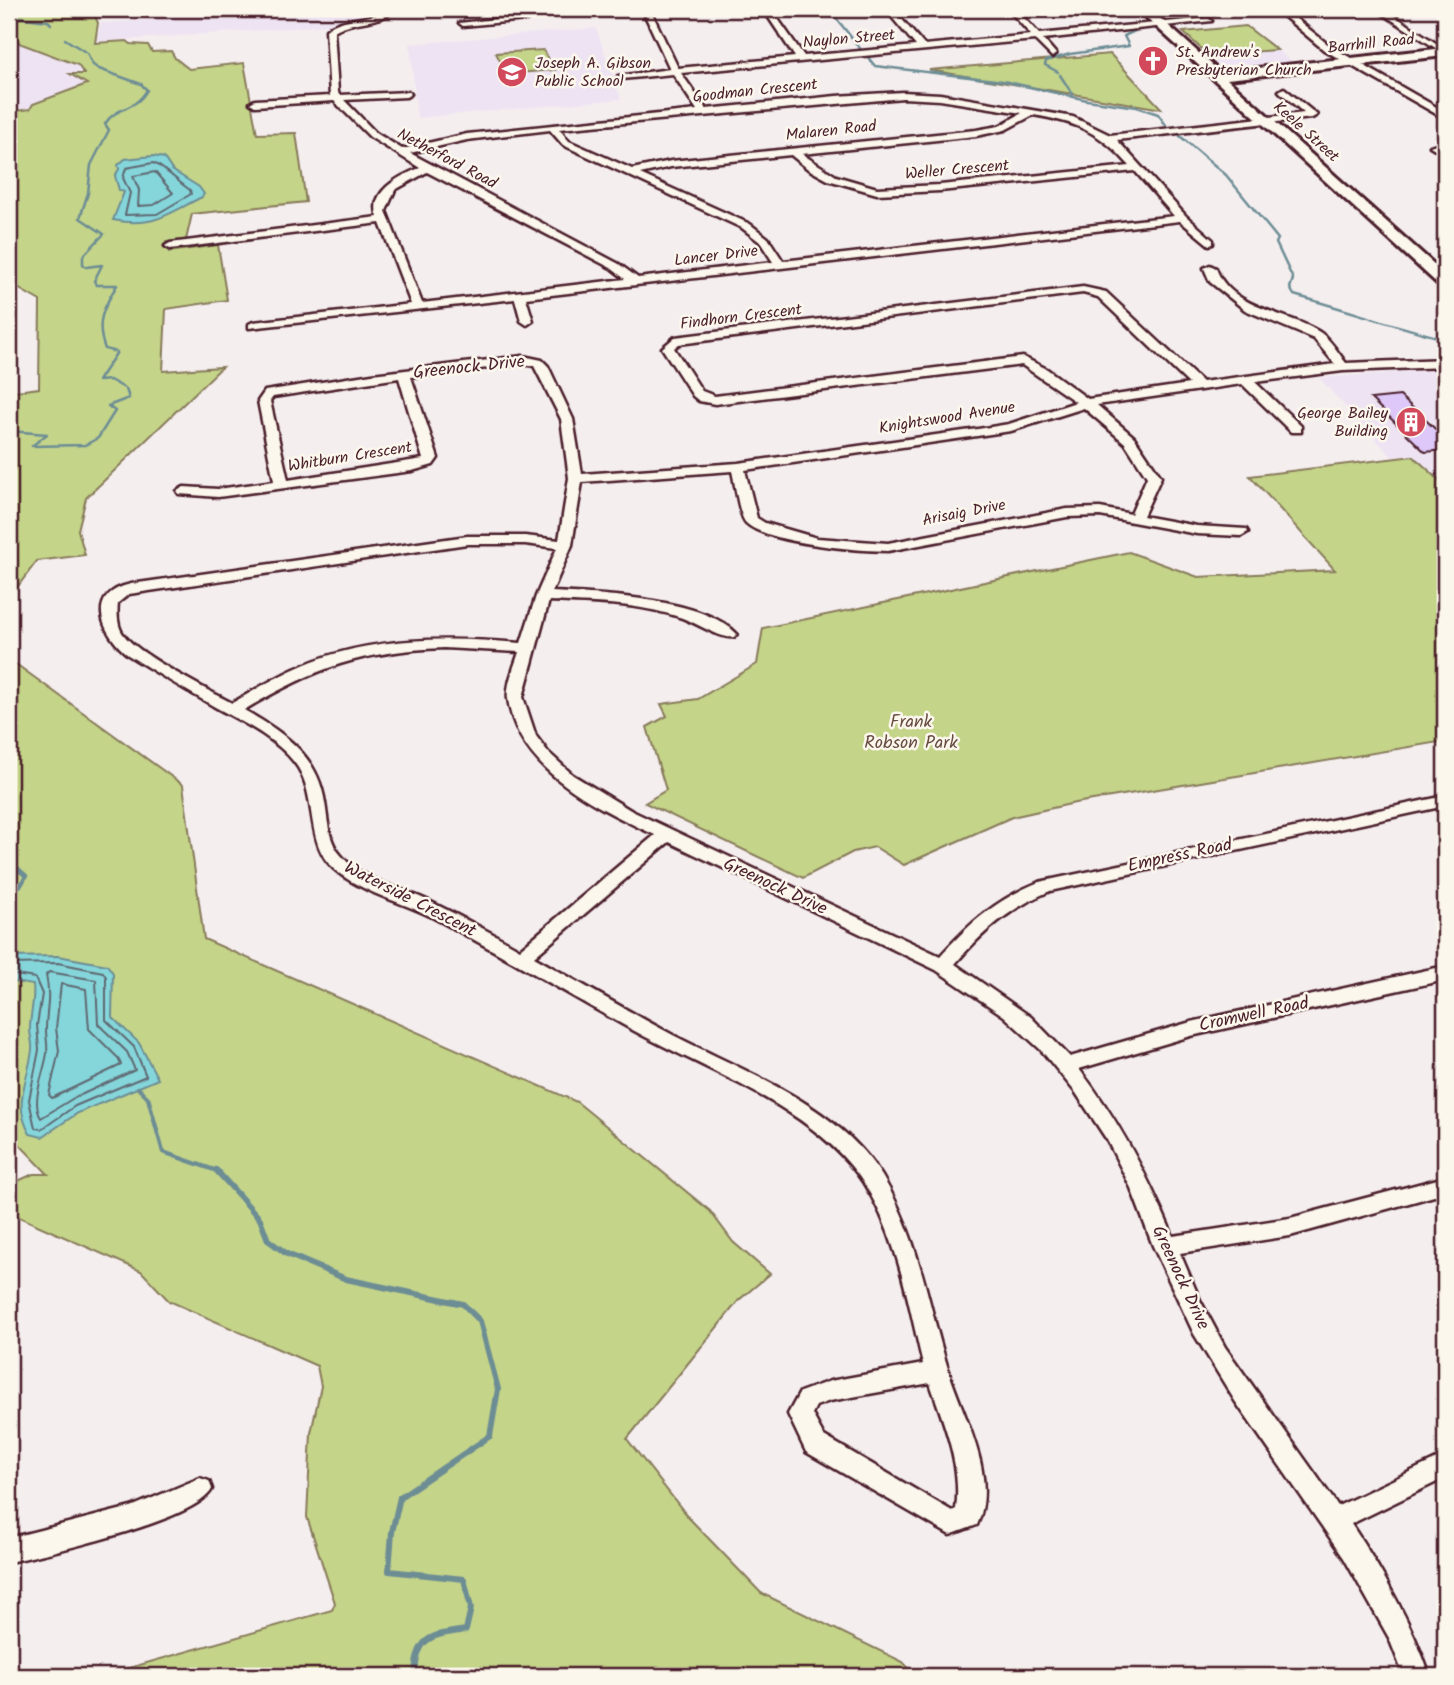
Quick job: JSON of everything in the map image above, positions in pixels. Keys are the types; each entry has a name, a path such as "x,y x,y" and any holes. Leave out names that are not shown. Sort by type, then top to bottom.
{"main road":[{"name":"Keele Street","path":"1143,9 1445,282"},
{"name":"Barrhill Road","path":"1216,76 1445,52"}],"street":[{"path":"336,98 331,77 330,30 343,23 381,16 392,9"},
{"path":"463,23 526,18 534,13 533,9"},
{"path":"646,9 675,71 703,112"},
{"path":"767,9 801,59"},
{"path":"889,9 922,48"},
{"path":"1012,9 1052,54"},
{"name":"Naylon Street","path":"622,76 1208,21 1191,9"},
{"path":"1279,9 1327,48 1445,116"},
{"path":"1379,9 1445,52"},
{"path":"1109,138 1312,115 1284,91"},
{"path":"255,103 406,94"},
{"name":"Goodman Crescent","path":"400,152 467,137 552,127 903,95 954,99 1073,120 1109,138"},
{"name":"Netherford Road","path":"336,98 373,135 400,152 592,253 636,282"},
{"name":"Malaren Road","path":"629,173 671,164 976,133 1002,128 1032,112"},
{"path":"552,127 566,143 746,226 764,240 780,265"},
{"path":"1109,138 1182,218 1209,242"},
{"name":"Weller Crescent","path":"793,151 812,167 832,178 877,191 930,189 1135,168"},
{"path":"418,308 381,211 385,192 408,176 428,168"},
{"name":"Lancer Drive","path":"253,326 1182,218"},
{"path":"170,246 384,219"},
{"path":"1210,268 1214,280 1249,308 1318,336 1343,367"},
{"name":"Findhorn Crescent","path":"1086,403 1038,368 1023,361 715,400 703,398 697,393 668,348 675,341 1083,290 1102,294 1199,386"},
{"path":"520,295 527,321"},
{"name":"Greenock Drive","path":"282,485 264,401 269,394 523,360 538,363 567,419 576,478 565,544 543,596 526,648 515,697 528,736 542,756 567,779 592,796 666,835 943,965 1003,1003 1048,1044 1114,1134 1216,1353 1259,1420 1334,1520 1378,1590 1417,1676"},
{"name":"Knightswood Avenue","path":"576,478 738,467 989,431 1086,403 1199,386 1343,367 1445,363"},
{"name":"Whitburn Crescent","path":"184,491 218,492 282,485 412,467 428,462 431,458 404,374"},
{"path":"1246,381 1296,429"},
{"path":"1086,403 1113,422 1138,448 1148,463 1154,477 1136,517"},
{"name":"Arisaig Drive","path":"738,467 751,520 782,533 842,546 888,547 1067,513 1100,512 1197,530 1241,532"},
{"name":"Waterside Crescent","path":"565,544 525,540 467,540 116,593 111,598 110,608 116,637 207,696 234,709 301,759 311,775 318,797 320,835 329,853 342,867 421,904 521,958 812,1118 840,1139 878,1189 896,1231 937,1371 960,1437 973,1496 968,1517 950,1523 815,1444 800,1414 808,1399 830,1391 937,1371"},
{"path":"543,596 632,601 661,606 706,619 729,634"},
{"path":"234,709 294,676 337,659 426,644 485,644 526,648"},
{"name":"Empress Road","path":"943,965 991,912 1013,898 1045,886 1445,801"},
{"path":"521,958 666,835"},
{"name":"Cromwell Road","path":"1065,1066 1191,1029 1445,973"},
{"path":"1164,1246 1290,1227 1445,1185"},
{"path":"1334,1520 1445,1466"},
{"path":"9,1549 137,1518 174,1504 200,1489"}],"shaded area":[{"path":"148,9 386,9 379,14 331,25 96,42 101,23 147,20"},
{"name":"Joseph A. Gibson Public School","path":"596,28 621,99 417,118 410,44"},
{"path":"19,43 78,65 94,86 30,109 9,112 9,45"},
{"path":"1277,50 1294,63 1223,69 1208,55"},
{"path":"1445,369 1445,482 1413,456 1392,457 1319,378"}],"green space":[{"path":"9,9 92,9 98,23 95,43 127,41 131,44 148,45 152,52 171,51 175,58 189,69 244,63 257,134 296,133 306,202 192,214 186,240 166,242 169,252 218,245 227,300 166,309 163,371 222,367 86,498 78,530 85,555 37,561 9,598 9,392 39,388 40,301 9,283 9,112 30,109 33,104 87,84 70,74 84,74 78,65 19,43 15,32 9,32"},
{"path":"1246,26 1277,50 1208,55 1183,32"},
{"path":"543,50 555,70 507,74 496,53"},
{"path":"1110,54 1162,109 929,70"},
{"name":"Frank Robson Park","path":"1413,456 1445,485 1445,741 1075,803 1012,817 904,865 875,847 853,852 803,878 645,803 666,790 647,727 667,716 661,704 698,699 757,664 763,628 1129,552 1198,577 1335,570 1250,476"},
{"path":"9,659 183,785 204,939 577,1102 710,1211 733,1242 770,1274 739,1300 627,1439 689,1518 761,1593 903,1662 916,1676 101,1676 332,1610 335,1603 307,1517 311,1433 321,1386 317,1366 169,1301 141,1271 10,1213 18,1181 33,1174 48,1174 20,1145 9,1122"}],"water":[{"path":"153,156 164,158 172,170 199,187 204,194 169,214 150,221 113,220 124,192 119,190 115,176 118,165 125,159"},
{"path":"58,956 107,965 113,973 112,1017 139,1043 158,1079 78,1113 42,1137 30,1134 22,1112 23,1092 32,1050 30,1029 33,985 9,981 9,957"}],"building":[{"name":"George Bailey Building","path":"1400,396 1445,438 1445,450 1425,452 1371,399"}],"waterway":[{"path":"829,9 862,51"},
{"path":"1205,14 1221,12"},
{"path":"9,16 48,21 51,24"},
{"path":"1171,21 1196,17"},
{"path":"1058,72 1045,65 1046,61 1070,54 1129,46 1124,36 1139,29"},
{"path":"9,431 47,434 32,446 85,445 98,438 115,411 108,406 129,398 126,389 110,380 98,381 117,352 105,349 101,331 104,309 117,285 97,285 94,281 102,265 86,267 83,264 83,256 104,234 80,218 88,193 91,165 109,130 105,124 115,114 137,102 147,90 141,84 99,69 93,65 87,53 65,39"},
{"path":"866,55 875,66 1003,81 1087,100 1137,107 1158,114 1166,125"},
{"path":"1060,75 1073,95"},
{"path":"1180,136 1226,175 1278,239 1276,243 1293,279 1290,288 1294,295 1445,339"},
{"path":"9,850 16,851 15,866 26,876 21,885 9,891"},
{"path":"9,956 13,957"},
{"path":"138,1088 148,1098 163,1152 217,1171"},
{"path":"217,1171 260,1219 268,1240 287,1254 346,1279 463,1304 480,1321 498,1389 490,1436 400,1497 392,1532 389,1571 464,1579 471,1608 466,1630 435,1636 422,1645 418,1653 415,1676"}],"place":[{"name":"St. Andrew's Presbyterian Church","path":"1153,61"},
{"name":"Joseph A. Gibson Public School","path":"512,72"},
{"name":"George Bailey Building","path":"1411,422"}]}
